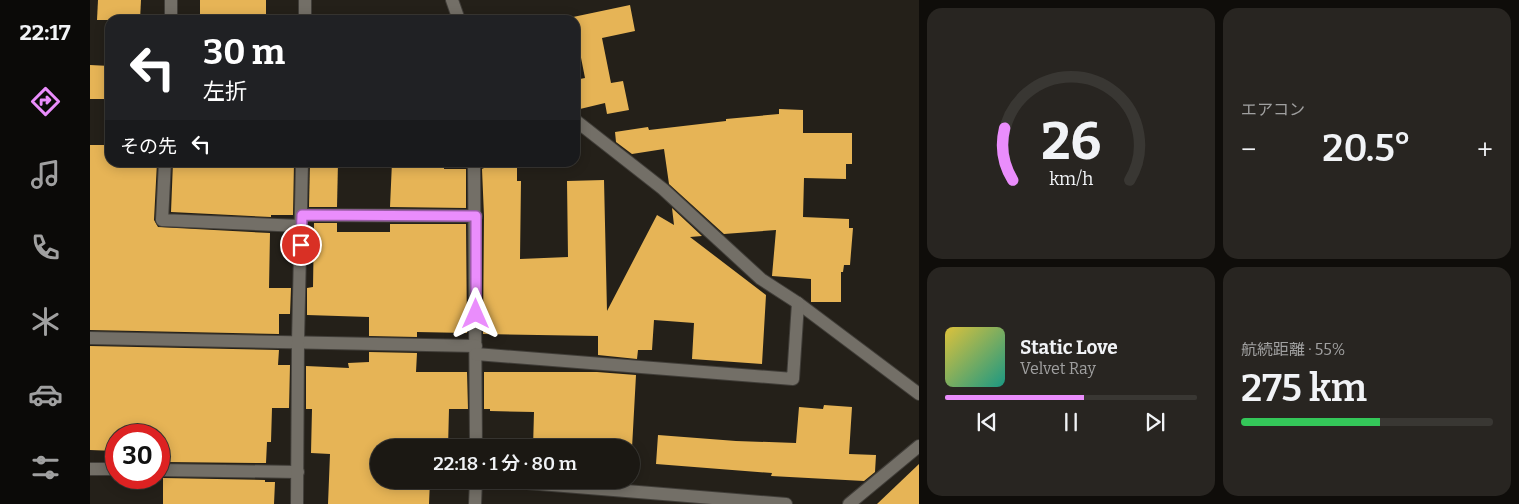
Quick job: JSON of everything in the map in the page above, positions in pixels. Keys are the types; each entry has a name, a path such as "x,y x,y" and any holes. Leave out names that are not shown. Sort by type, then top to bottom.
{"street":[{"path":"171,0 171,15"},
{"path":"305,0 305,15"},
{"path":"452,0 457,15"},
{"path":"580,124 663,189 761,279 798,304 919,394"},
{"path":"165,167 162,220 301,221 476,216"},
{"path":"297,504 302,167"},
{"path":"474,167 476,439"},
{"path":"90,338 298,342 476,350 793,379 798,304"},
{"path":"850,504 919,446"},
{"path":"90,469 105,469"},
{"path":"170,470 298,472"},
{"path":"476,489 476,504"},
{"path":"602,489 786,504"}],"building":[{"path":"98,0 141,0 140,15 105,15 105,20 97,20"},
{"path":"200,0 266,0 266,15 200,15"},
{"path":"630,5 635,31 602,38 611,83 623,81 629,110 607,114 605,103 580,109 580,79 585,78 580,53 580,16"},
{"path":"90,65 105,66 105,99 90,99"},
{"path":"779,109 803,110 803,133 852,133 852,164 846,164 846,179 804,178 803,217 849,219 849,228 853,228 850,265 844,265 843,272 841,272 841,302 811,302 811,279 772,276 776,230 724,234 669,184 664,149 632,154 616,142 615,132 648,127 649,130 726,121 726,119 779,114"},
{"path":"90,145 105,145 105,167 157,167 154,220 158,227 270,233 269,288 291,288 290,314 279,314 279,334 90,330"},
{"path":"173,167 294,167 293,215 271,215 271,217 171,212"},
{"path":"310,167 338,167 337,207 309,207"},
{"path":"392,167 466,169 466,208 390,207"},
{"path":"517,168 517,181 521,181 520,259 568,257 567,181 604,180 607,311 657,215 674,225 672,208 702,236 690,237 766,295 762,364 692,359 694,323 654,320 652,350 638,350 637,359 598,355 598,336 483,334 484,216 482,169"},
{"path":"314,223 337,223 337,232 390,232 390,224 466,224 467,333 417,332 417,337 369,336 369,317 307,315 307,288 313,287"},
{"path":"90,346 279,350 278,365 290,365 289,408 272,408 271,442 267,442 266,463 170,462 170,424 105,424 105,451 90,450"},
{"path":"369,352 417,353 416,372 467,372 468,409 449,409 448,439 370,439 370,489 430,489 429,504 328,504 330,454 311,453 312,409 306,409 306,366 349,368 348,363 369,362"},
{"path":"484,372 597,372 636,375 632,439 533,439 534,412 490,411 490,409 484,409"},
{"path":"824,405 852,407 849,454 876,455 875,472 864,481 771,476 772,473 656,464 658,435 796,443 799,407 823,409"},
{"path":"919,464 919,504 877,504"},
{"path":"170,478 265,480 265,482 275,482 274,504 163,504 163,489 170,489"}],"route":[{"path":"301,245 302,215 476,216 476,314"}]}
